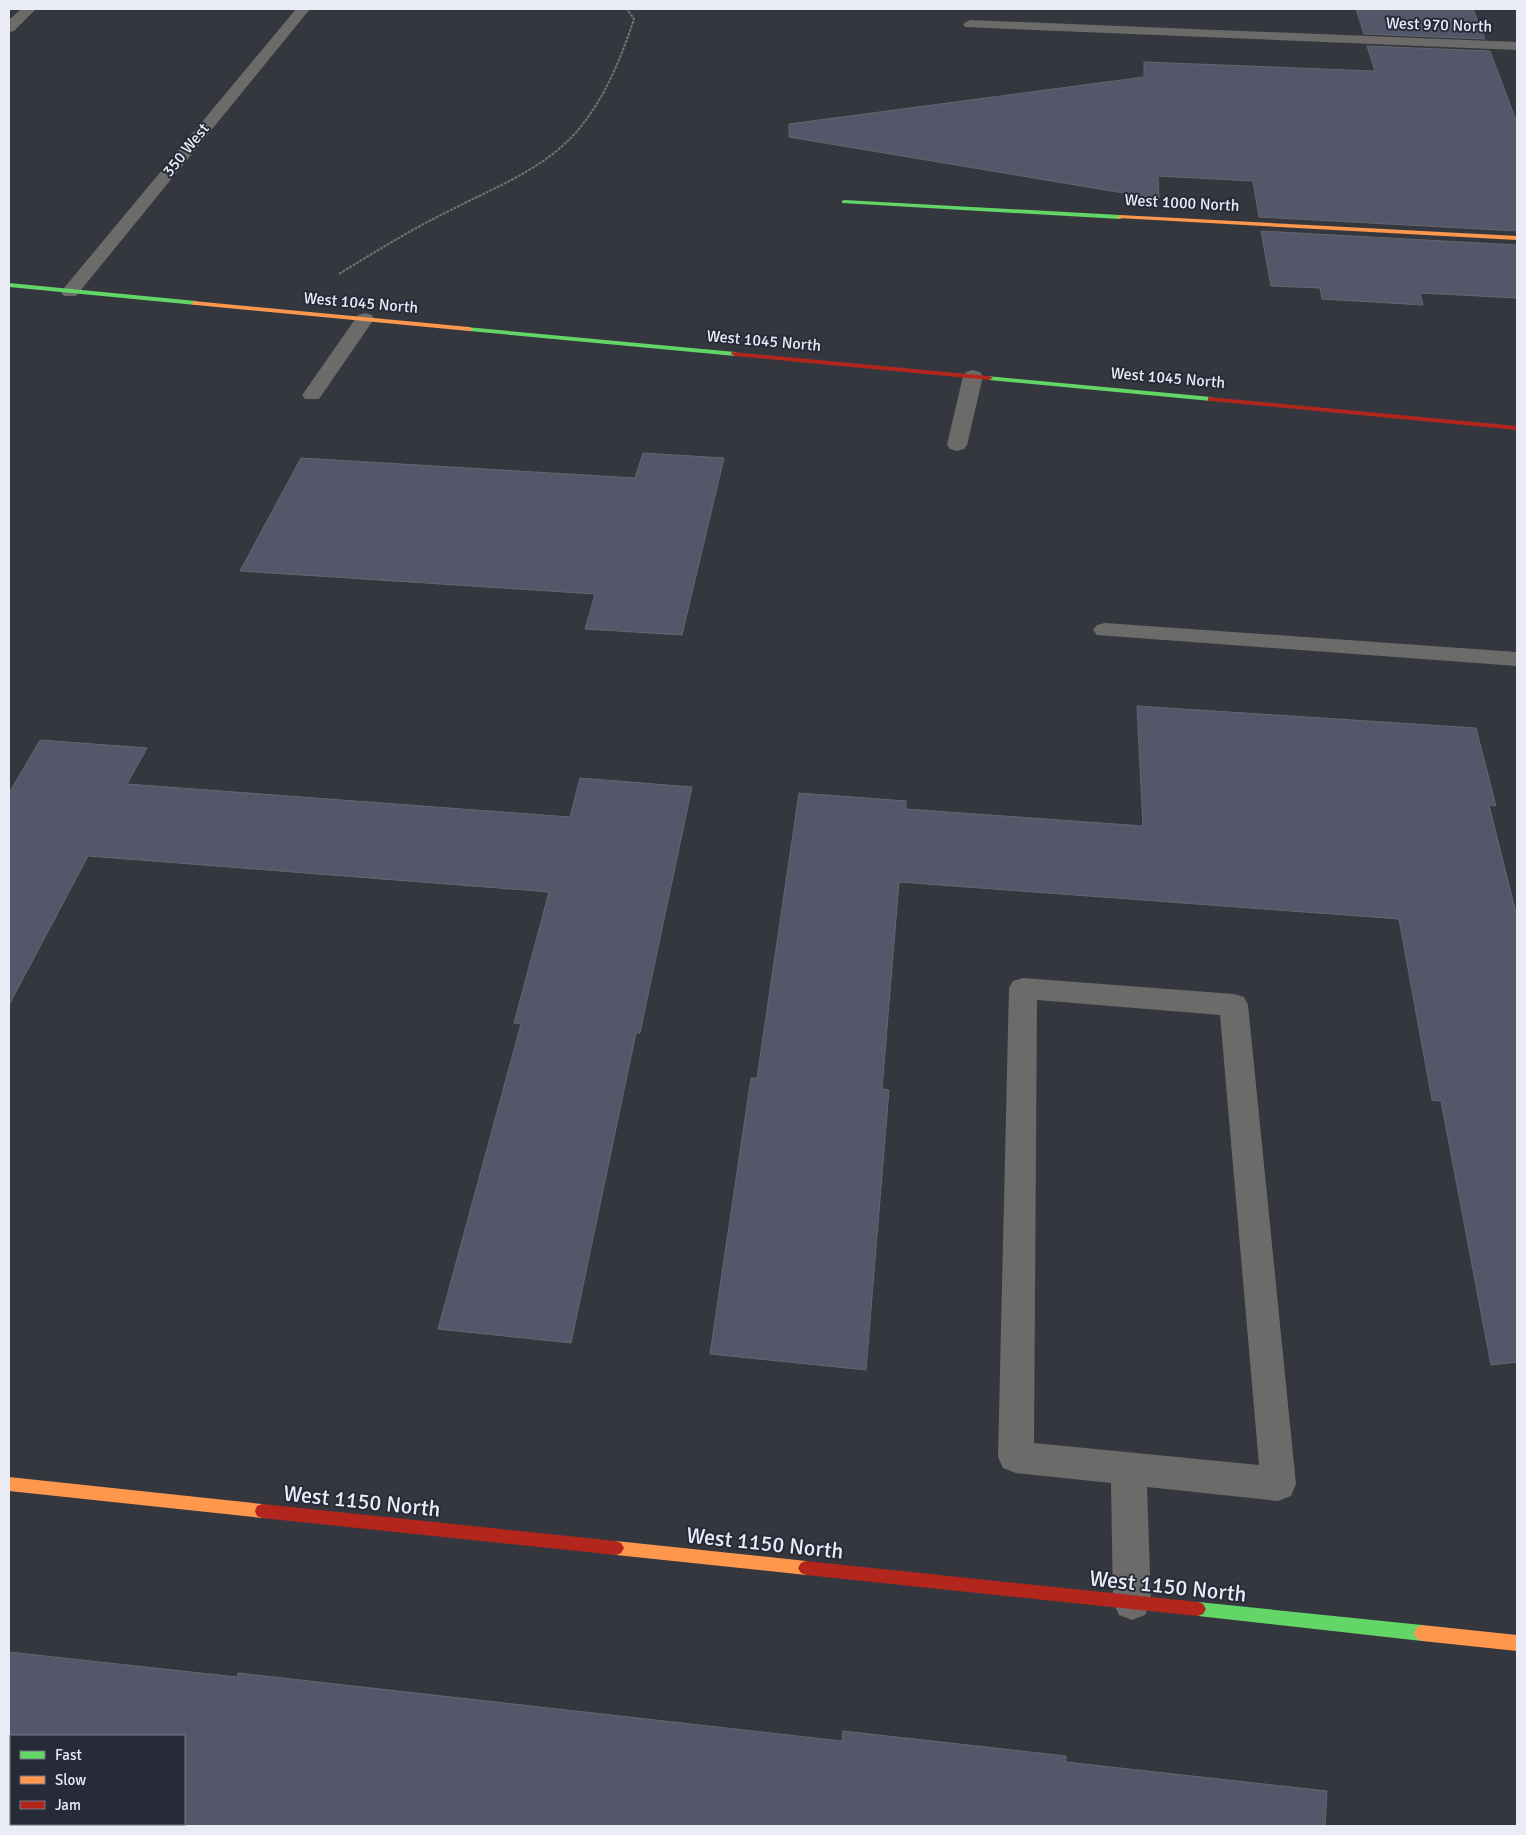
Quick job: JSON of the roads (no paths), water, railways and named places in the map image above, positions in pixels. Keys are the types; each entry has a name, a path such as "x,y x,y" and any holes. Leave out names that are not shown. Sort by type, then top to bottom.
{"main road":[{"name":"West 1000 North","path":"844,202 1517,238"},
{"name":"West 1045 North","path":"9,286 1517,428"},
{"name":"West 1150 North","path":"9,1484 1517,1643"}],"street":[{"path":"9,28 29,9"},
{"name":"350 West","path":"70,292 302,9"},
{"name":"West 970 North","path":"970,24 1517,46"},
{"path":"312,395 365,319"},
{"path":"957,445 973,376"},
{"path":"1105,630 1517,659"},
{"path":"1023,988 1234,1005 1278,1484 1128,1468 1016,1457 1023,988"},
{"path":"1128,1468 1132,1602"}]}
